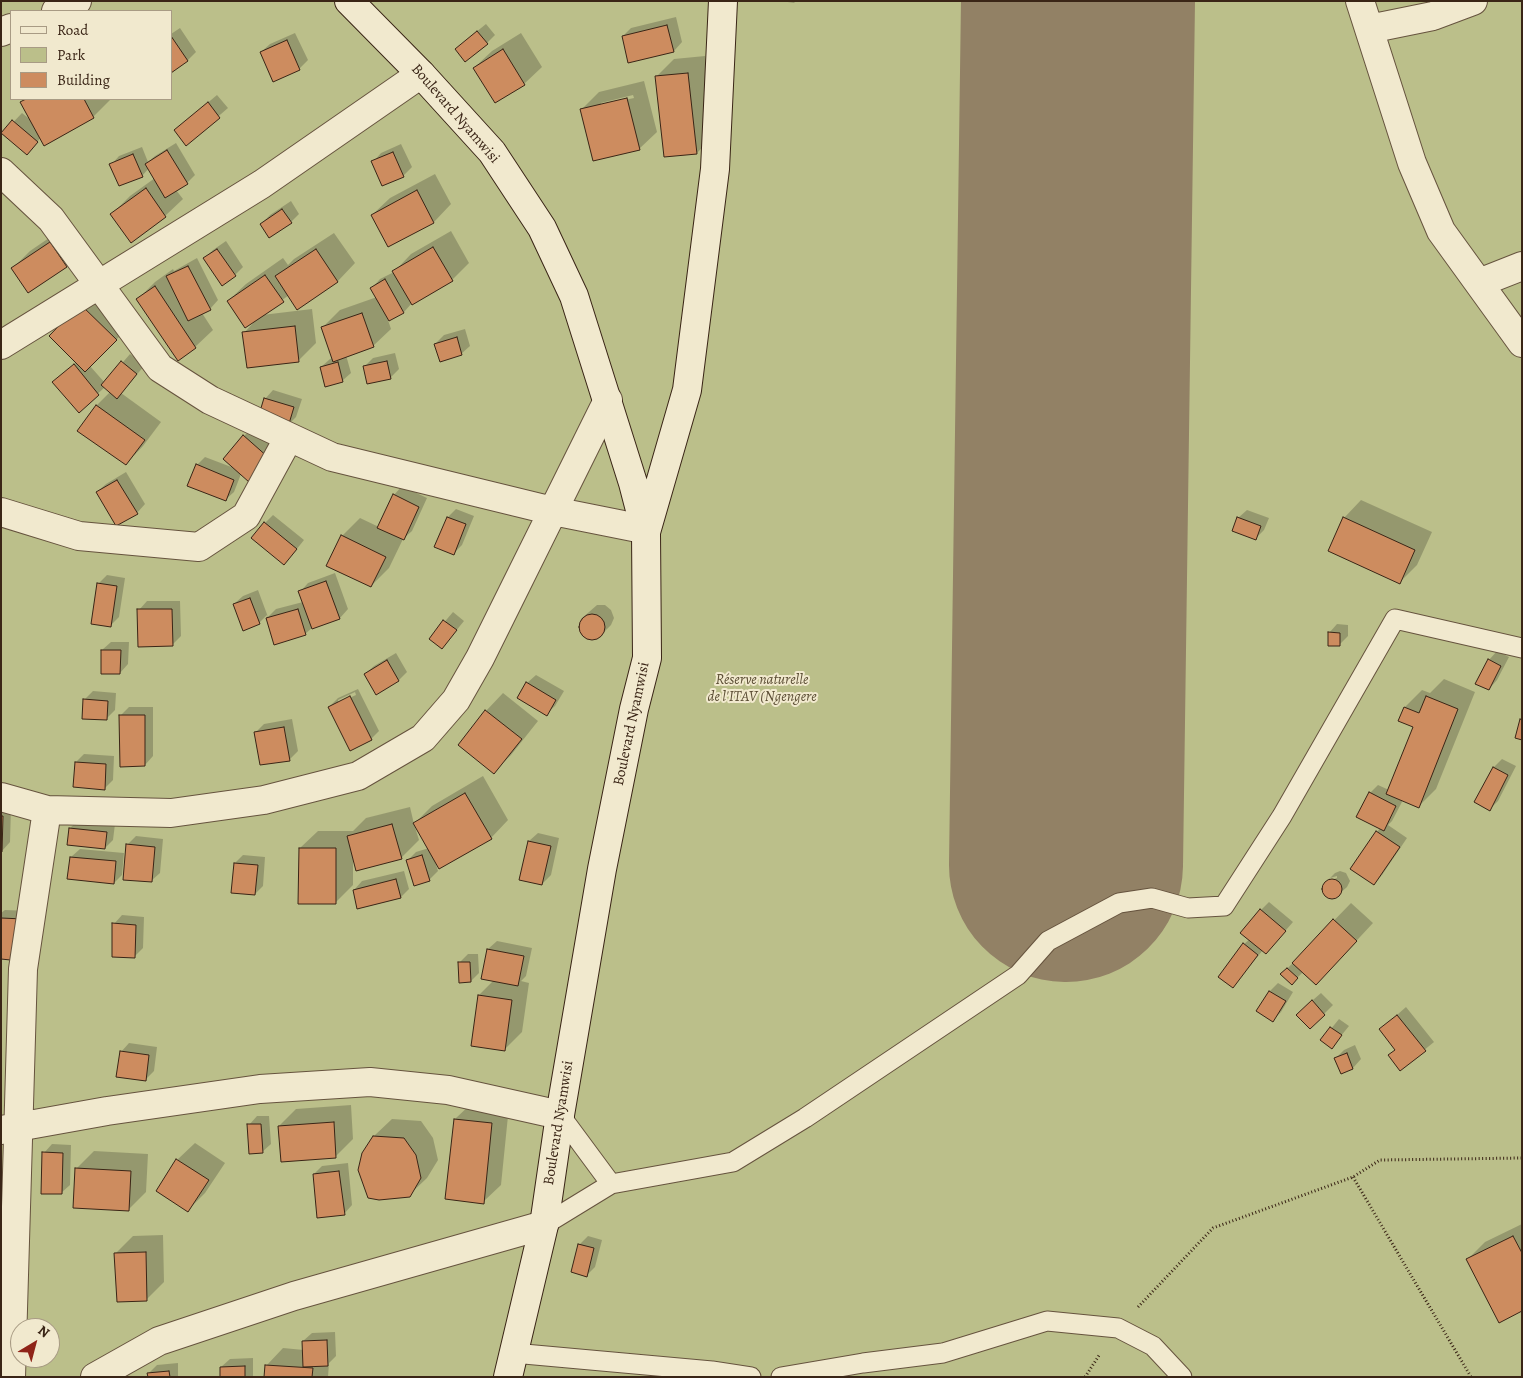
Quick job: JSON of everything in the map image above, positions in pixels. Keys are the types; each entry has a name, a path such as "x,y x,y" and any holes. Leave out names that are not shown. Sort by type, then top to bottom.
{"street":[{"path":"58,10 77,1"},
{"name":"Boulevard Nyamwisi","path":"350,1 421,74 492,152 542,228 574,296 608,400 645,531 647,658 634,709 604,860 560,1115 544,1225 510,1365"},
{"path":"1,172 51,219 98,286 160,368 210,400 332,457 645,531 687,390 715,168 723,1"},
{"path":"1360,1 1412,163 1441,231 1522,343"},
{"path":"1369,29 1433,16 1473,1"},
{"path":"1,345 262,184 421,74"},
{"path":"1479,283 1522,266"},
{"path":"1,797 47,810 171,813 264,800 358,776 423,738 456,700 480,658 608,400"},
{"path":"1,512 79,536 199,547 246,516 289,437"},
{"path":"11,1377 9,1129 21,1050 22,969 47,810"},
{"path":"9,1129 107,1111 260,1089 370,1082 448,1090 560,1115"},
{"path":"95,1377 159,1341 294,1296 544,1225"}],"lane":[{"path":"544,1225 611,1184 733,1162 814,1113 1018,975 1048,941 1119,903 1152,898 1188,908 1224,906 1282,816 1395,619 1522,648"},
{"path":"560,1115 611,1184"},
{"path":"782,1377 862,1363 943,1353 1047,1321 1118,1328 1153,1346 1182,1377"},
{"path":"841,1377 862,1363"},
{"path":"510,1365 712,1371 751,1377"}],"path":[{"path":"1085,1377 1118,1328 1213,1228 1353,1177 1380,1160 1522,1158"},
{"path":"1353,1177 1470,1377"}],"green space":[{"name":"Réserve naturelle de l'ITAV (Ngengere","path":"1,1 1522,1 1522,1377 1,1377"}],"building":[{"path":"667,25 674,52 628,63 622,36"},
{"path":"477,31 488,44 465,62 455,49"},
{"path":"172,37 188,61 172,72"},
{"path":"287,40 300,70 273,82 260,52"},
{"path":"503,49 525,85 495,103 473,68"},
{"path":"688,73 697,154 664,157 655,76"},
{"path":"627,98 640,150 593,161 580,109"},
{"path":"24,100 85,100 94,118 44,146 20,102"},
{"path":"208,102 220,118 186,146 174,130"},
{"path":"12,120 38,142 27,155 1,133"},
{"path":"167,150 188,184 165,198 145,164"},
{"path":"393,152 404,177 382,186 371,161"},
{"path":"133,154 143,177 119,186 109,164"},
{"path":"146,188 166,217 131,243 110,214"},
{"path":"417,190 434,223 388,247 371,215"},
{"path":"282,209 292,223 269,238 260,224"},
{"path":"50,242 67,267 28,293 11,268"},
{"path":"433,247 453,281 412,305 392,271"},
{"path":"217,249 236,276 222,286 203,258"},
{"path":"316,249 338,282 297,310 275,276"},
{"path":"188,266 211,310 188,321 166,276"},
{"path":"265,275 284,302 245,328 227,301"},
{"path":"385,279 404,313 389,321 370,288"},
{"path":"155,286 196,348 178,361 136,299"},
{"path":"80,304 117,340 85,372 49,336"},
{"path":"362,313 374,347 333,362 321,327"},
{"path":"295,326 299,362 247,368 242,332"},
{"path":"457,337 462,355 440,362 434,344"},
{"path":"121,361 137,374 117,399 101,385"},
{"path":"387,361 391,379 367,384 363,366"},
{"path":"338,362 343,382 325,387 320,367"},
{"path":"74,364 99,395 79,413 52,382"},
{"path":"264,398 294,407 288,427 258,418"},
{"path":"96,405 145,440 126,465 77,431"},
{"path":"243,435 269,458 249,482 223,459"},
{"path":"196,464 234,480 226,501 187,486"},
{"path":"117,480 138,514 116,526 96,492"},
{"path":"393,494 419,507 404,540 377,528"},
{"path":"447,517 466,524 454,555 434,547"},
{"path":"1237,517 1261,526 1256,540 1232,531"},
{"path":"1343,517 1415,550 1400,584 1328,551"},
{"path":"264,522 297,549 284,565 251,538"},
{"path":"341,535 386,557 371,587 326,566"},
{"path":"326,581 340,619 312,629 298,591"},
{"path":"97,583 117,586 111,627 91,624"},
{"path":"250,598 260,624 243,631 233,604"},
{"path":"137,609 172,609 173,646 138,647"},
{"path":"298,609 306,635 274,645 266,618"},
{"path":"592,614 602,617 605,627 602,637 592,640 582,637 579,627 582,617"},
{"path":"443,620 457,630 442,649 429,639"},
{"path":"1328,632 1340,633 1340,646 1328,646"},
{"path":"101,650 121,650 120,674 101,674"},
{"path":"1488,659 1501,666 1489,690 1475,684"},
{"path":"387,660 399,681 376,695 364,674"},
{"path":"526,682 556,700 547,716 517,698"},
{"path":"350,696 372,740 350,751 328,707"},
{"path":"1426,696 1458,709 1419,808 1386,794 1413,727 1398,721 1404,707 1419,713"},
{"path":"83,699 108,701 107,720 82,719"},
{"path":"485,710 522,739 494,774 458,745"},
{"path":"119,715 145,715 145,766 120,767"},
{"path":"1520,719 1522,720 1522,740 1515,738"},
{"path":"284,727 290,761 260,765 254,732"},
{"path":"75,762 106,764 105,790 73,787"},
{"path":"1493,767 1508,775 1490,811 1474,802"},
{"path":"1369,792 1396,806 1384,831 1356,817"},
{"path":"465,793 492,839 439,869 413,823"},
{"path":"1,816 3,816 2,852 1,852"},
{"path":"392,824 402,859 356,871 347,836"},
{"path":"69,828 107,832 105,849 67,845"},
{"path":"1376,831 1400,847 1374,885 1350,869"},
{"path":"528,841 551,846 542,885 519,880"},
{"path":"126,844 155,847 152,882 123,880"},
{"path":"299,848 336,848 336,904 298,904"},
{"path":"422,855 430,881 414,886 406,860"},
{"path":"70,857 116,861 114,884 67,879"},
{"path":"234,863 258,865 255,895 231,893"},
{"path":"396,879 401,898 357,909 353,890"},
{"path":"1332,879 1339,882 1342,889 1339,896 1332,899 1325,896 1322,889 1325,882"},
{"path":"1260,909 1286,931 1266,954 1240,933"},
{"path":"1,918 23,919 20,961 1,959"},
{"path":"1333,919 1357,941 1316,985 1292,963"},
{"path":"112,923 136,925 135,958 112,957"},
{"path":"1243,943 1258,955 1233,988 1218,977"},
{"path":"487,949 524,956 518,986 481,979"},
{"path":"458,962 470,962 471,982 459,983"},
{"path":"1287,968 1298,978 1292,985 1280,974"},
{"path":"1269,991 1286,1001 1273,1022 1256,1011"},
{"path":"478,995 512,1000 505,1051 471,1046"},
{"path":"1312,1000 1325,1015 1310,1029 1296,1015"},
{"path":"1397,1015 1426,1051 1400,1071 1388,1055 1395,1050 1379,1029"},
{"path":"1330,1027 1342,1035 1332,1049 1320,1040"},
{"path":"120,1051 149,1055 146,1081 116,1077"},
{"path":"1347,1053 1353,1069 1341,1074 1334,1058"},
{"path":"454,1119 492,1123 484,1204 445,1199"},
{"path":"334,1122 336,1158 281,1162 278,1126"},
{"path":"247,1124 261,1124 263,1153 249,1154"},
{"path":"373,1136 404,1138 416,1155 421,1178 410,1197 379,1200 368,1198 358,1170 362,1153"},
{"path":"42,1152 63,1153 62,1194 41,1194"},
{"path":"176,1159 209,1180 188,1212 156,1191"},
{"path":"75,1168 131,1171 129,1211 73,1208"},
{"path":"339,1171 345,1215 317,1218 313,1174"},
{"path":"1513,1236 1522,1253 1522,1311 1499,1323 1466,1259"},
{"path":"578,1244 594,1248 587,1277 571,1272"},
{"path":"146,1252 147,1301 117,1302 114,1253"},
{"path":"327,1340 328,1366 303,1367 302,1341"},
{"path":"265,1365 313,1368 312,1377 264,1377"},
{"path":"245,1366 245,1377 220,1377 220,1367"},
{"path":"169,1371 170,1377 148,1377 147,1373"}],"runway":[{"path":"1066,865 1078,1"}]}
